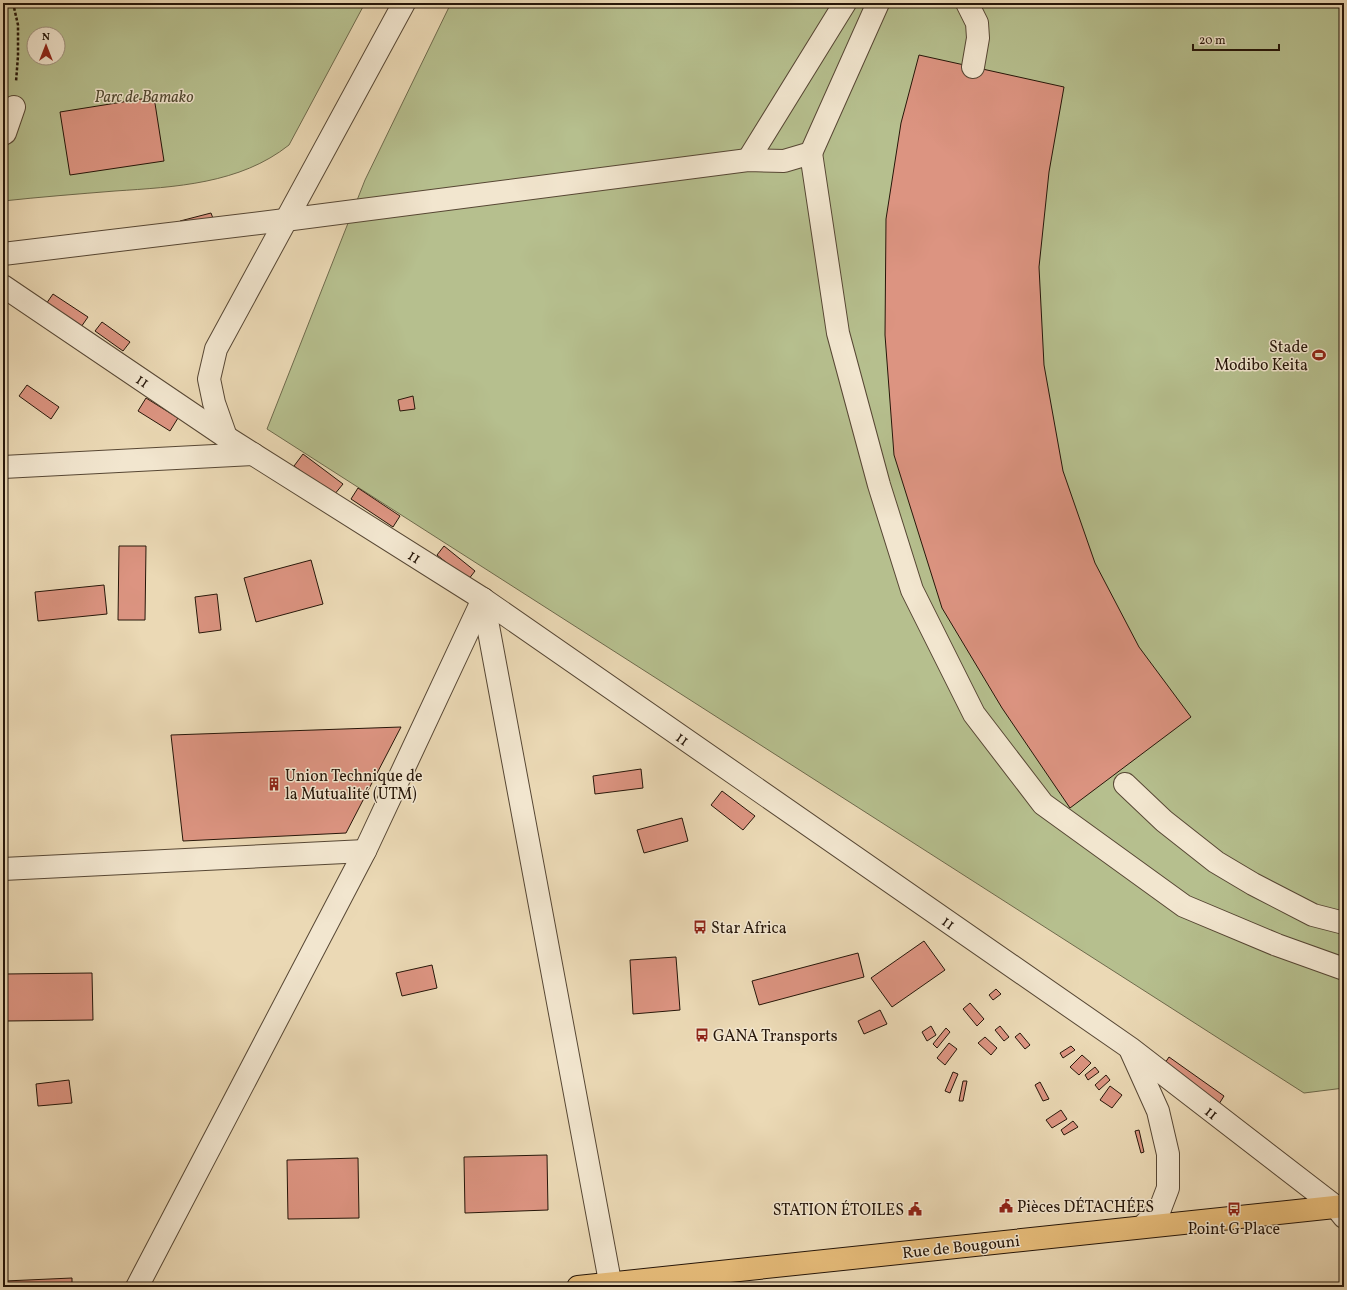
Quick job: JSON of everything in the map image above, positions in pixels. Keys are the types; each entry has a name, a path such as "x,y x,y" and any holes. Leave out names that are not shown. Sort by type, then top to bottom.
{"main road":[{"name":"Rue de Bougouni","path":"578,1287 611,1285 1142,1227 1341,1210"}],"street":[{"path":"226,437 214,403 209,379 216,349 404,3"},
{"path":"748,160 846,3"},
{"path":"878,3 811,152 838,333 879,485 912,590 974,714 1043,804 1184,906 1277,945 1344,969"},
{"path":"967,3 977,23 978,38 973,67"},
{"path":"3,134 14,107"},
{"path":"3,254 285,220 748,160 784,161 811,152"},
{"name":"11","path":"3,286 226,437 483,598 1130,1048 1341,1210"},
{"path":"3,467 253,454"},
{"path":"137,1287 365,851 483,598"},
{"path":"483,598 611,1285"},
{"path":"1125,784 1164,821 1216,862 1253,884 1313,915 1344,923"},
{"path":"3,869 365,851"},
{"path":"1130,1048 1158,1111 1168,1154 1168,1188 1160,1209 1142,1227"}],"path":[{"path":"13,3 18,25 18,56 14,107"}],"green space":[{"name":"Parc de Bamako","path":"3,3 365,3 289,145 270,158 250,168 228,176 206,181 161,188 73,194 3,201"},
{"path":"451,3 1344,3 1344,1088 1304,1093 267,429 365,180"}],"building":[{"path":"919,55 1064,87 1049,172 1039,267 1044,365 1063,471 1095,563 1139,647 1191,717 1070,808 1002,708 942,608 894,455 885,335 886,219 901,123"},
{"path":"154,97 164,161 70,175 60,112"},
{"path":"211,213 214,221 182,229 180,221"},
{"path":"53,294 88,317 81,327 46,304"},
{"path":"102,322 130,342 123,351 95,331"},
{"path":"27,385 59,407 51,419 19,396"},
{"path":"413,396 415,409 400,411 398,400"},
{"path":"146,398 178,418 170,431 138,411"},
{"path":"303,454 343,484 334,495 294,466"},
{"path":"358,488 400,516 393,527 351,499"},
{"path":"119,546 146,546 145,620 118,620"},
{"path":"444,546 475,571 468,580 437,555"},
{"path":"311,560 323,604 256,622 244,578"},
{"path":"104,585 107,614 38,621 35,592"},
{"path":"217,594 221,630 199,633 195,597"},
{"name":"Union Technique de la Mutualité (UTM)","path":"401,727 346,833 183,841 171,735"},
{"path":"641,769 643,788 595,794 593,776"},
{"path":"722,791 755,816 743,830 711,805"},
{"path":"682,818 688,841 644,853 637,830"},
{"path":"924,941 945,970 892,1007 871,978"},
{"path":"858,953 864,977 759,1005 752,981"},
{"path":"676,957 680,1010 633,1014 630,960"},
{"path":"432,965 437,988 402,996 396,973"},
{"path":"92,973 93,1020 6,1021 5,974"},
{"path":"996,989 1001,994 993,1000 989,995"},
{"path":"970,1003 984,1019 977,1026 963,1009"},
{"path":"880,1010 887,1024 864,1034 858,1021"},
{"path":"931,1026 936,1035 927,1041 922,1032"},
{"path":"1000,1026 1009,1037 1004,1041 995,1030"},
{"path":"946,1028 950,1032 937,1048 933,1044"},
{"path":"1020,1033 1030,1045 1025,1049 1015,1037"},
{"path":"985,1037 997,1048 991,1055 978,1043"},
{"path":"949,1043 957,1049 945,1065 937,1058"},
{"path":"1071,1046 1075,1050 1063,1058 1060,1053"},
{"path":"1082,1055 1091,1063 1079,1075 1070,1067"},
{"path":"1169,1057 1224,1096 1219,1104 1163,1066"},
{"path":"1095,1067 1099,1072 1088,1080 1085,1075"},
{"path":"953,1072 958,1074 950,1093 945,1091"},
{"path":"1106,1075 1110,1080 1099,1090 1095,1085"},
{"path":"69,1080 72,1103 38,1106 36,1084"},
{"path":"963,1081 967,1081 963,1101 959,1101"},
{"path":"1040,1082 1049,1099 1043,1101 1035,1085"},
{"path":"1110,1086 1122,1095 1112,1108 1100,1100"},
{"path":"1061,1110 1067,1119 1052,1128 1046,1120"},
{"path":"1073,1121 1078,1127 1064,1135 1061,1130"},
{"path":"1139,1130 1144,1152 1141,1153 1135,1131"},
{"path":"547,1155 548,1210 465,1213 464,1157"},
{"path":"358,1158 359,1218 288,1219 287,1160"},
{"path":"72,1278 72,1287 6,1287 5,1281"}],"place":[{"name":"Stade Modibo Keita","path":"1319,355"},
{"name":"Union Technique de la Mutualité (UTM)","path":"274,784"},
{"name":"Star Africa","path":"700,927"},
{"name":"GANA Transports","path":"702,1035"},
{"name":"Pièces DÉTACHÉES","path":"1006,1206"},
{"name":"STATION ÉTOILES","path":"915,1209"},
{"name":"Point G Place","path":"1234,1209"}]}
